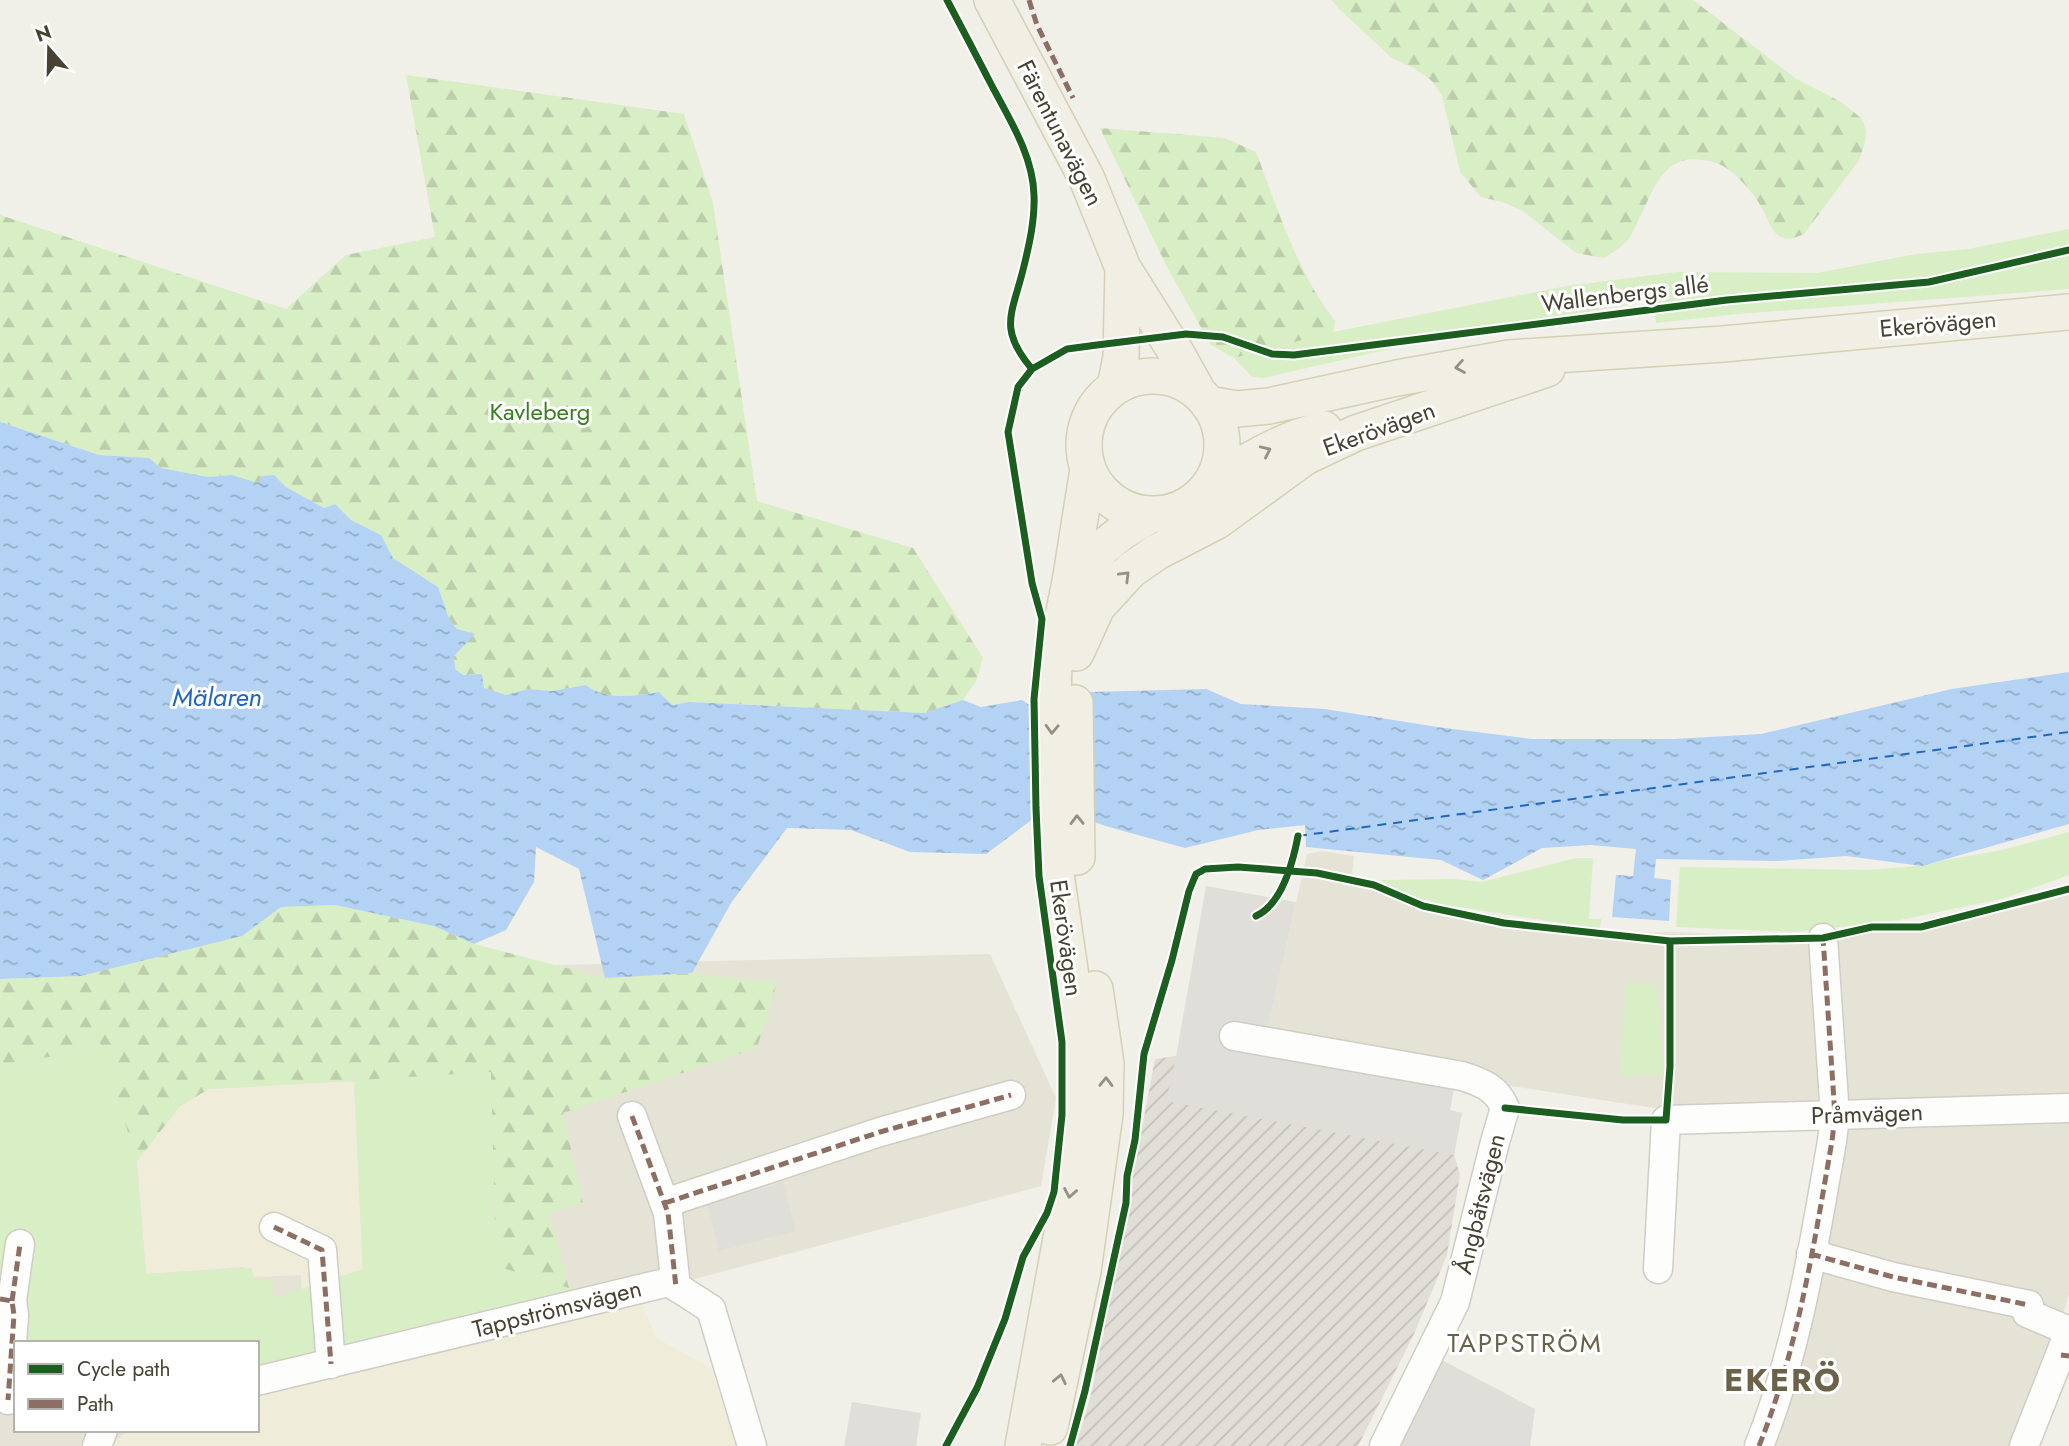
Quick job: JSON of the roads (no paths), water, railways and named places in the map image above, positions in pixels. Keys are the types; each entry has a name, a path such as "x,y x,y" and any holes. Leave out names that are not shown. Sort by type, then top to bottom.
{"main road":[{"name":"Färentunavägen","path":"996,1 1087,179 1123,268 1203,398"},
{"name":"Färentunavägen","path":"1115,387 1121,357 1123,268"},
{"name":"Ekerövägen","path":"1203,398 1237,409 1269,406 1397,378 1509,358 1723,344 2069,312"},
{"name":"Ekerövägen","path":"1208,487 1250,459 1301,435 1548,368 1723,344"},
{"name":"Ekerövägen","path":"1068,658 1097,607 1131,570 1157,552 1217,521 1306,457 1356,433 1548,368"},
{"path":"1146,376 1178,381 1203,398 1216,420 1222,448 1219,464 1208,487 1185,505 1170,511 1134,511 1110,499 1088,470 1084,440 1087,425 1098,403 1115,387 1146,376"},
{"name":"Ekerövägen","path":"1068,658 1070,582 1088,470"},
{"name":"Ekerövägen","path":"1046,1446 1083,1271 1105,1114 1106,1063 1085,995 1055,860 1051,781 1068,658 1081,592 1101,549 1152,513"},
{"name":"Ekerövägen","path":"1023,1446 1083,1118 1085,995"}],"street":[{"path":"1759,1446 1780,1386 1799,1316 1832,1141 1835,1115 1823,939"},
{"name":"Ångbåtsvägen","path":"1234,1036 1462,1076 1485,1083 1501,1097 1505,1108 1494,1142 1455,1302 1384,1446"},
{"path":"665,1203 880,1132 1011,1096"},
{"name":"Pråmvägen","path":"1658,1269 1666,1120 2069,1108"},
{"path":"632,1116 668,1213 676,1287"},
{"path":"274,1227 322,1250 331,1364"},
{"path":"8,1400 14,1315 6,1300 20,1244"},
{"path":"1811,1254 2028,1309 2067,1344 2024,1446"},
{"name":"Tappströmsvägen","path":"259,1381 669,1282 711,1309 752,1446"}],"water":[{"name":"Mälaren","path":"0,422 99,455 149,458 161,468 208,477 232,475 258,483 262,476 274,475 286,487 324,508 335,504 351,520 381,535 393,558 438,587 450,621 457,629 475,634 454,656 455,669 463,675 482,674 484,688 506,695 528,689 552,691 586,685 612,695 630,696 659,692 672,705 689,702 925,713 963,700 981,707 1022,700 1058,724 1082,706 1090,692 1206,689 1241,704 1325,709 1531,739 1674,739 1761,734 1952,689 2069,672 2069,824 1922,866 1846,856 1777,861 1656,859 1654,878 1671,880 1669,921 1612,917 1616,875 1633,876 1636,849 1591,845 1542,848 1483,880 1441,860 1306,847 1305,825 1258,830 1185,848 1049,807 986,854 910,852 851,830 787,828 731,903 692,973 605,978 579,869 536,847 534,882 506,930 474,944 434,926 335,905 281,907 242,936 81,976 0,979"}],"district":[{"name":"TAPPSTRÖM","path":"1525,1343"},
{"name":"EKERÖ","path":"1783,1380"}],"park label":[{"name":"Kavleberg","path":"540,412"}]}
